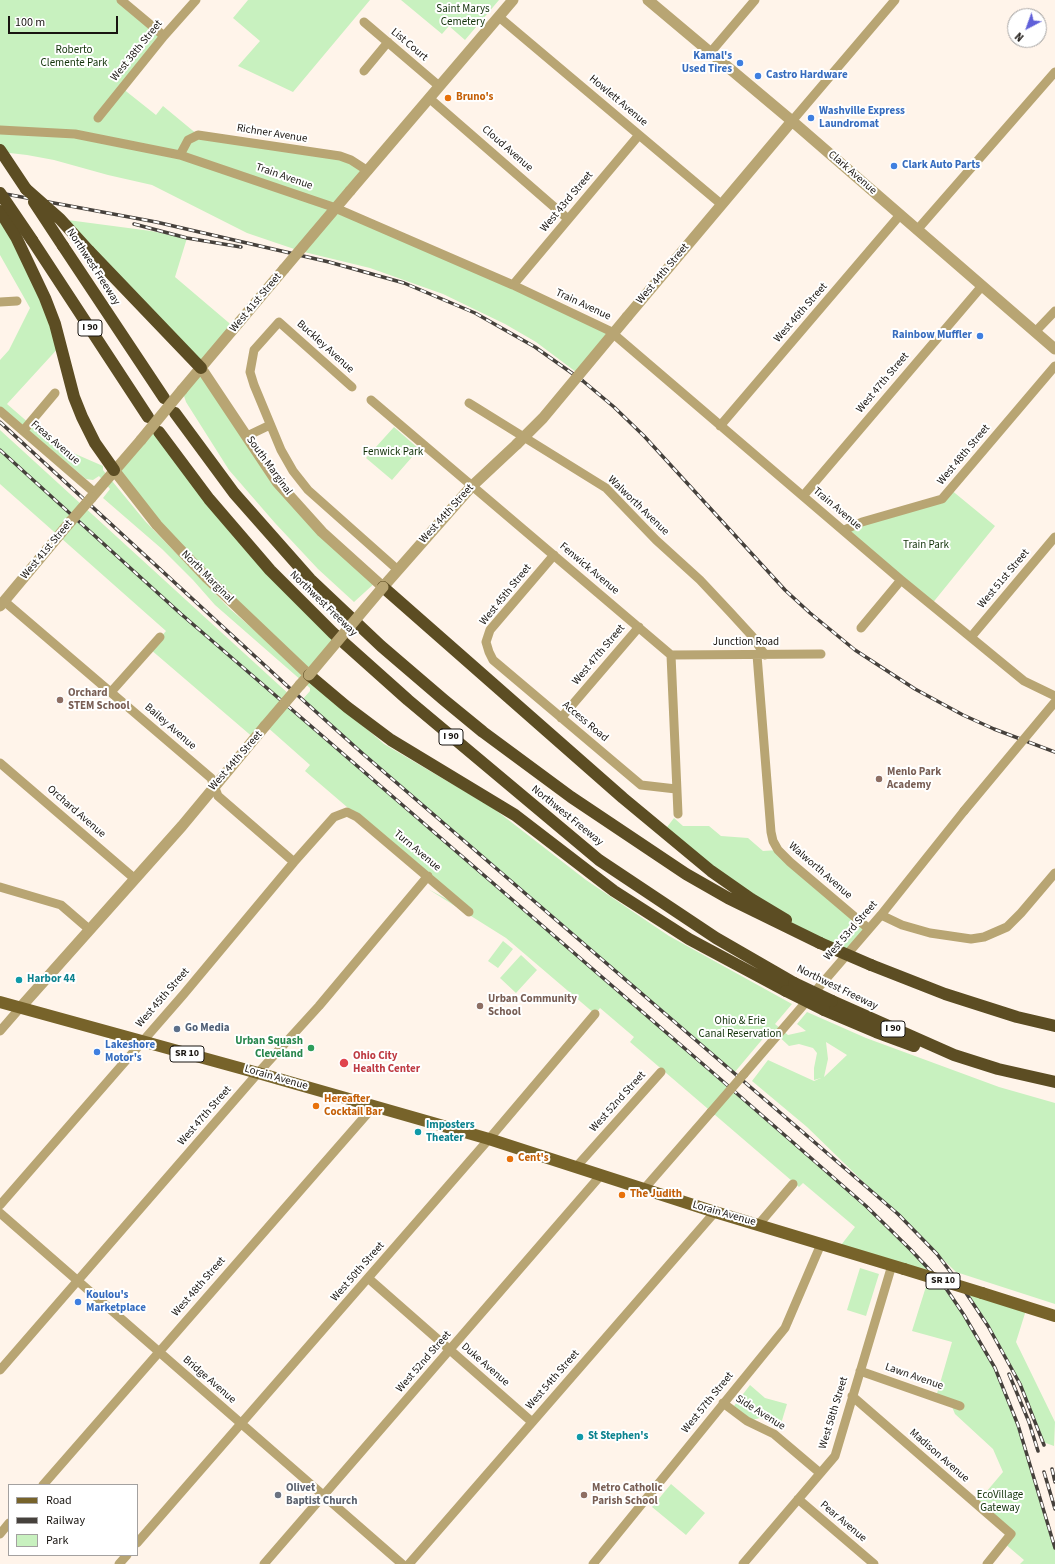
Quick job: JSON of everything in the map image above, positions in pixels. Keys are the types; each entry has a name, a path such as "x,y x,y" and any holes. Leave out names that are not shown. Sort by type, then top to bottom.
{"highway":[{"name":"Northwest Freeway","path":"0,150 164,398"},
{"path":"26,189 60,219 201,368"},
{"name":"I 90","path":"0,193 148,417"},
{"path":"0,211 16,237 35,275 55,324 74,397 82,417 95,443 114,470"},
{"name":"Northwest Freeway","path":"175,413 234,494 310,579 381,646 444,700 483,732 571,797 657,855 728,898 817,942 944,994 1017,1017 1055,1026"},
{"name":"Northwest Freeway","path":"159,432 209,499 270,570 333,633 408,700 600,860 790,987 828,1006 954,1055 998,1069 1055,1082"},
{"path":"383,588 623,798 711,871 750,899 784,918 817,942"},
{"path":"309,675 347,707 391,740 515,815 614,891 689,939 790,987"}],"main road":[{"name":"Lorain Avenue","path":"0,1002 258,1073 489,1139 577,1166 601,1176 715,1212 1055,1316"}],"street":[{"path":"121,0 164,36"},
{"name":"West 38th Street","path":"98,118 164,36 196,0"},
{"name":"West 41st Street","path":"2,603 513,0"},
{"name":"Clark Avenue","path":"648,0 792,121 1055,349"},
{"path":"710,53 755,0"},
{"name":"West 44th Street","path":"0,1031 182,826 214,786 398,570 471,487 543,418 721,204 895,0"},
{"name":"Howlett Avenue","path":"499,17 721,204"},
{"name":"List Court","path":"364,22 439,86"},
{"path":"364,71 388,42"},
{"path":"917,230 1055,72"},
{"name":"Cloud Avenue","path":"429,98 568,219"},
{"name":"Train Avenue","path":"0,130 75,134 180,155 333,207 513,285 610,331 901,580 1024,681 1055,696"},
{"name":"Richner Avenue","path":"180,155 188,140 198,135 340,156 351,160 368,171"},
{"name":"West 43rd Street","path":"513,285 639,135"},
{"name":"West 46th Street","path":"720,426 900,215"},
{"name":"West 47th Street","path":"803,496 982,286"},
{"path":"0,302 17,301"},
{"path":"1035,332 1055,311"},
{"name":"Buckley Avenue","path":"352,387 279,322 254,350 250,372 254,386 281,450 308,490 398,570"},
{"name":"West 48th Street","path":"844,530 862,522 942,499 1055,366"},
{"name":"South Marginal","path":"201,368 277,482 322,532 383,588"},
{"path":"23,431 55,393"},
{"name":"Fenwick Avenue","path":"371,400 471,487 671,655"},
{"name":"Walworth Avenue","path":"469,403 606,488 656,540 700,580 752,636 761,655 771,832 774,841 782,854 869,929"},
{"name":"Freas Avenue","path":"0,411 93,496"},
{"path":"247,436 270,425"},
{"name":"North Marginal","path":"114,470 157,525 196,567 309,675"},
{"name":"West 51st Street","path":"971,637 1055,537"},
{"name":"West 45th Street","path":"489,652 486,642 490,630 554,556"},
{"path":"861,628 901,580"},
{"name":"Bailey Avenue","path":"2,603 111,692 211,778 218,796 294,862"},
{"name":"West 47th Street","path":"561,718 639,627"},
{"path":"111,692 160,637"},
{"name":"Access Road","path":"489,652 494,660 641,785 676,789"},
{"name":"Junction Road","path":"671,655 821,654"},
{"path":"671,655 678,814"},
{"name":"West 53rd Street","path":"644,1189 881,915 964,811 1055,702"},
{"name":"Orchard Avenue","path":"2,768 135,879"},
{"name":"West 45th Street","path":"0,1204 141,1041 183,995 294,862 334,817 347,812"},
{"name":"Turn Avenue","path":"347,812 357,817 469,912"},
{"path":"881,915 902,925 930,933 971,939 984,937 997,933 1014,920 1055,873"},
{"name":"West 47th Street","path":"0,1370 258,1073 324,1000 428,876"},
{"path":"0,887 61,905 90,930"},
{"name":"West 50th Street","path":"138,1542 489,1139 595,1014"},
{"name":"West 52nd Street","path":"577,1166 661,1072"},
{"name":"West 48th Street","path":"44,1484 374,1106"},
{"name":"West 52nd Street","path":"264,1564 601,1176"},
{"path":"758,1224 793,1184"},
{"name":"West 54th Street","path":"409,1564 715,1212"},
{"name":"Bridge Avenue","path":"0,1213 402,1564"},
{"name":"West 57th Street","path":"592,1564 785,1328 821,1244"},
{"name":"West 58th Street","path":"743,1564 834,1456 892,1265"},
{"name":"Duke Avenue","path":"368,1278 532,1422"},
{"name":"Lawn Avenue","path":"860,1371 960,1406"},
{"name":"Madison Avenue","path":"852,1396 1011,1534 986,1564"},
{"name":"Side Avenue","path":"723,1403 747,1421 774,1434 820,1473"},
{"name":"Pear Avenue","path":"798,1499 874,1564"},
{"path":"0,1534 8,1524"},
{"path":"119,1564 126,1556"}],"green space":[{"name":"Roberto Clemente Park","path":"0,0 121,0 164,36 122,88 156,115 163,106 198,135 336,156 368,171 336,209 610,331 580,375 536,342 505,324 443,294 370,268 300,251 247,233 152,185 54,160 1,152"},
{"path":"248,0 370,0 293,92 238,66 260,41 233,18"},
{"name":"Saint Marys Cemetery","path":"401,0 499,0 465,40 449,26 442,34"},
{"name":"Ohio & Erie Canal Reservation","path":"0,211 61,345 7,404 61,451 64,449 103,466 103,470 145,521 229,608 384,744 493,808 586,880 669,936 792,1004 775,1024 788,1035 806,1031 797,1024 807,1012 866,1038 999,1087 1055,1103 1055,1304 956,1272 807,1127 752,1081 768,1060 814,1081 821,1078 814,1080 814,1068 817,1053 813,1048 799,1044 789,1046 771,1029 734,1073 302,700 310,691 310,688 215,605 193,580 162,549 103,498 110,489 99,476 93,480 86,479 31,433 0,411 0,360 9,350 30,308 0,255","holes":["826,1042 847,1055 824,1077 828,1059"]},
{"path":"60,219 151,231 187,238 175,277 235,328 201,368"},
{"path":"201,368 277,482 376,582 354,602 318,569 275,523 229,470 186,402 182,390"},
{"path":"154,424 209,499 339,639 309,675 206,577 114,470"},
{"name":"Fenwick Park","path":"394,427 419,449 392,480 366,458"},
{"name":"EcoVillage Gateway","path":"0,430 291,696 285,704 866,1206 943,1284 964,1315 995,1368 1009,1402 1055,1548 1055,1564 1020,1564 1024,1560 1004,1543 1011,1534 976,1504 1003,1472 993,1449 955,1414 950,1402 936,1397 952,1342 912,1331 929,1277 838,1249 855,1227 803,1183 799,1187 630,1042 634,1037 600,1008 595,1014 506,938 428,889 467,910 305,771 310,765 266,726 255,739 150,649 166,631 0,484"},
{"name":"Train Park","path":"950,489 995,526 931,605 844,530 942,499"},
{"path":"674,818 683,826 709,826 721,836 748,838 763,851 778,850 869,929 846,954 814,940 664,831"},
{"path":"503,941 513,949 498,968 488,961"},
{"path":"521,955 537,970 516,993 500,978"},
{"path":"860,1268 879,1274 866,1316 847,1310"},
{"path":"962,1287 1027,1307 1016,1342 1055,1422 1054,1446 1043,1442 1020,1384 1003,1350"},
{"path":"750,1385 765,1398 787,1404 780,1427 760,1418 752,1420 734,1406"},
{"path":"671,1484 705,1513 686,1535 652,1507"}],"railway":[{"path":"0,193 156,222 329,262 404,283 475,313 535,347 583,381 614,407 644,436 785,590 855,650 915,689 963,715 994,729 1055,752"},
{"path":"134,224 187,238 241,247"},
{"path":"0,422 362,753 898,1214 937,1254 962,1287 988,1326 1020,1384 1044,1445"},
{"path":"0,450 181,614 866,1206 910,1249 943,1284 964,1315 995,1368 1018,1425 1055,1548"},
{"path":"1009,1374 1029,1422 1038,1451"},
{"path":"1052,1469 1055,1482"},
{"path":"1044,1472 1055,1509"}],"place":[{"name":"Kamal's Used Tires","path":"740,63"},
{"name":"Castro Hardware","path":"758,76"},
{"name":"Bruno's","path":"448,98"},
{"name":"Washville Express Laundromat","path":"811,118"},
{"name":"Clark Auto Parts","path":"894,166"},
{"name":"Rainbow Muffler","path":"980,336"},
{"name":"Orchard STEM School","path":"60,700"},
{"name":"Menlo Park Academy","path":"879,779"},
{"name":"Harbor 44","path":"19,980"},
{"name":"Urban Community School","path":"480,1006"},
{"name":"Go Media","path":"177,1029"},
{"name":"Urban Squash Cleveland","path":"311,1048"},
{"name":"Lakeshore Motor's","path":"97,1052"},
{"name":"Ohio City Health Center","path":"344,1063"},
{"name":"Hereafter Cocktail Bar","path":"316,1106"},
{"name":"Imposters Theater","path":"418,1132"},
{"name":"Cent's","path":"510,1159"},
{"name":"The Judith","path":"622,1195"},
{"name":"Koulou's Marketplace","path":"78,1302"},
{"name":"St Stephen's","path":"580,1437"},
{"name":"Olivet Baptist Church","path":"278,1495"},
{"name":"Metro Catholic Parish School","path":"584,1495"}]}
